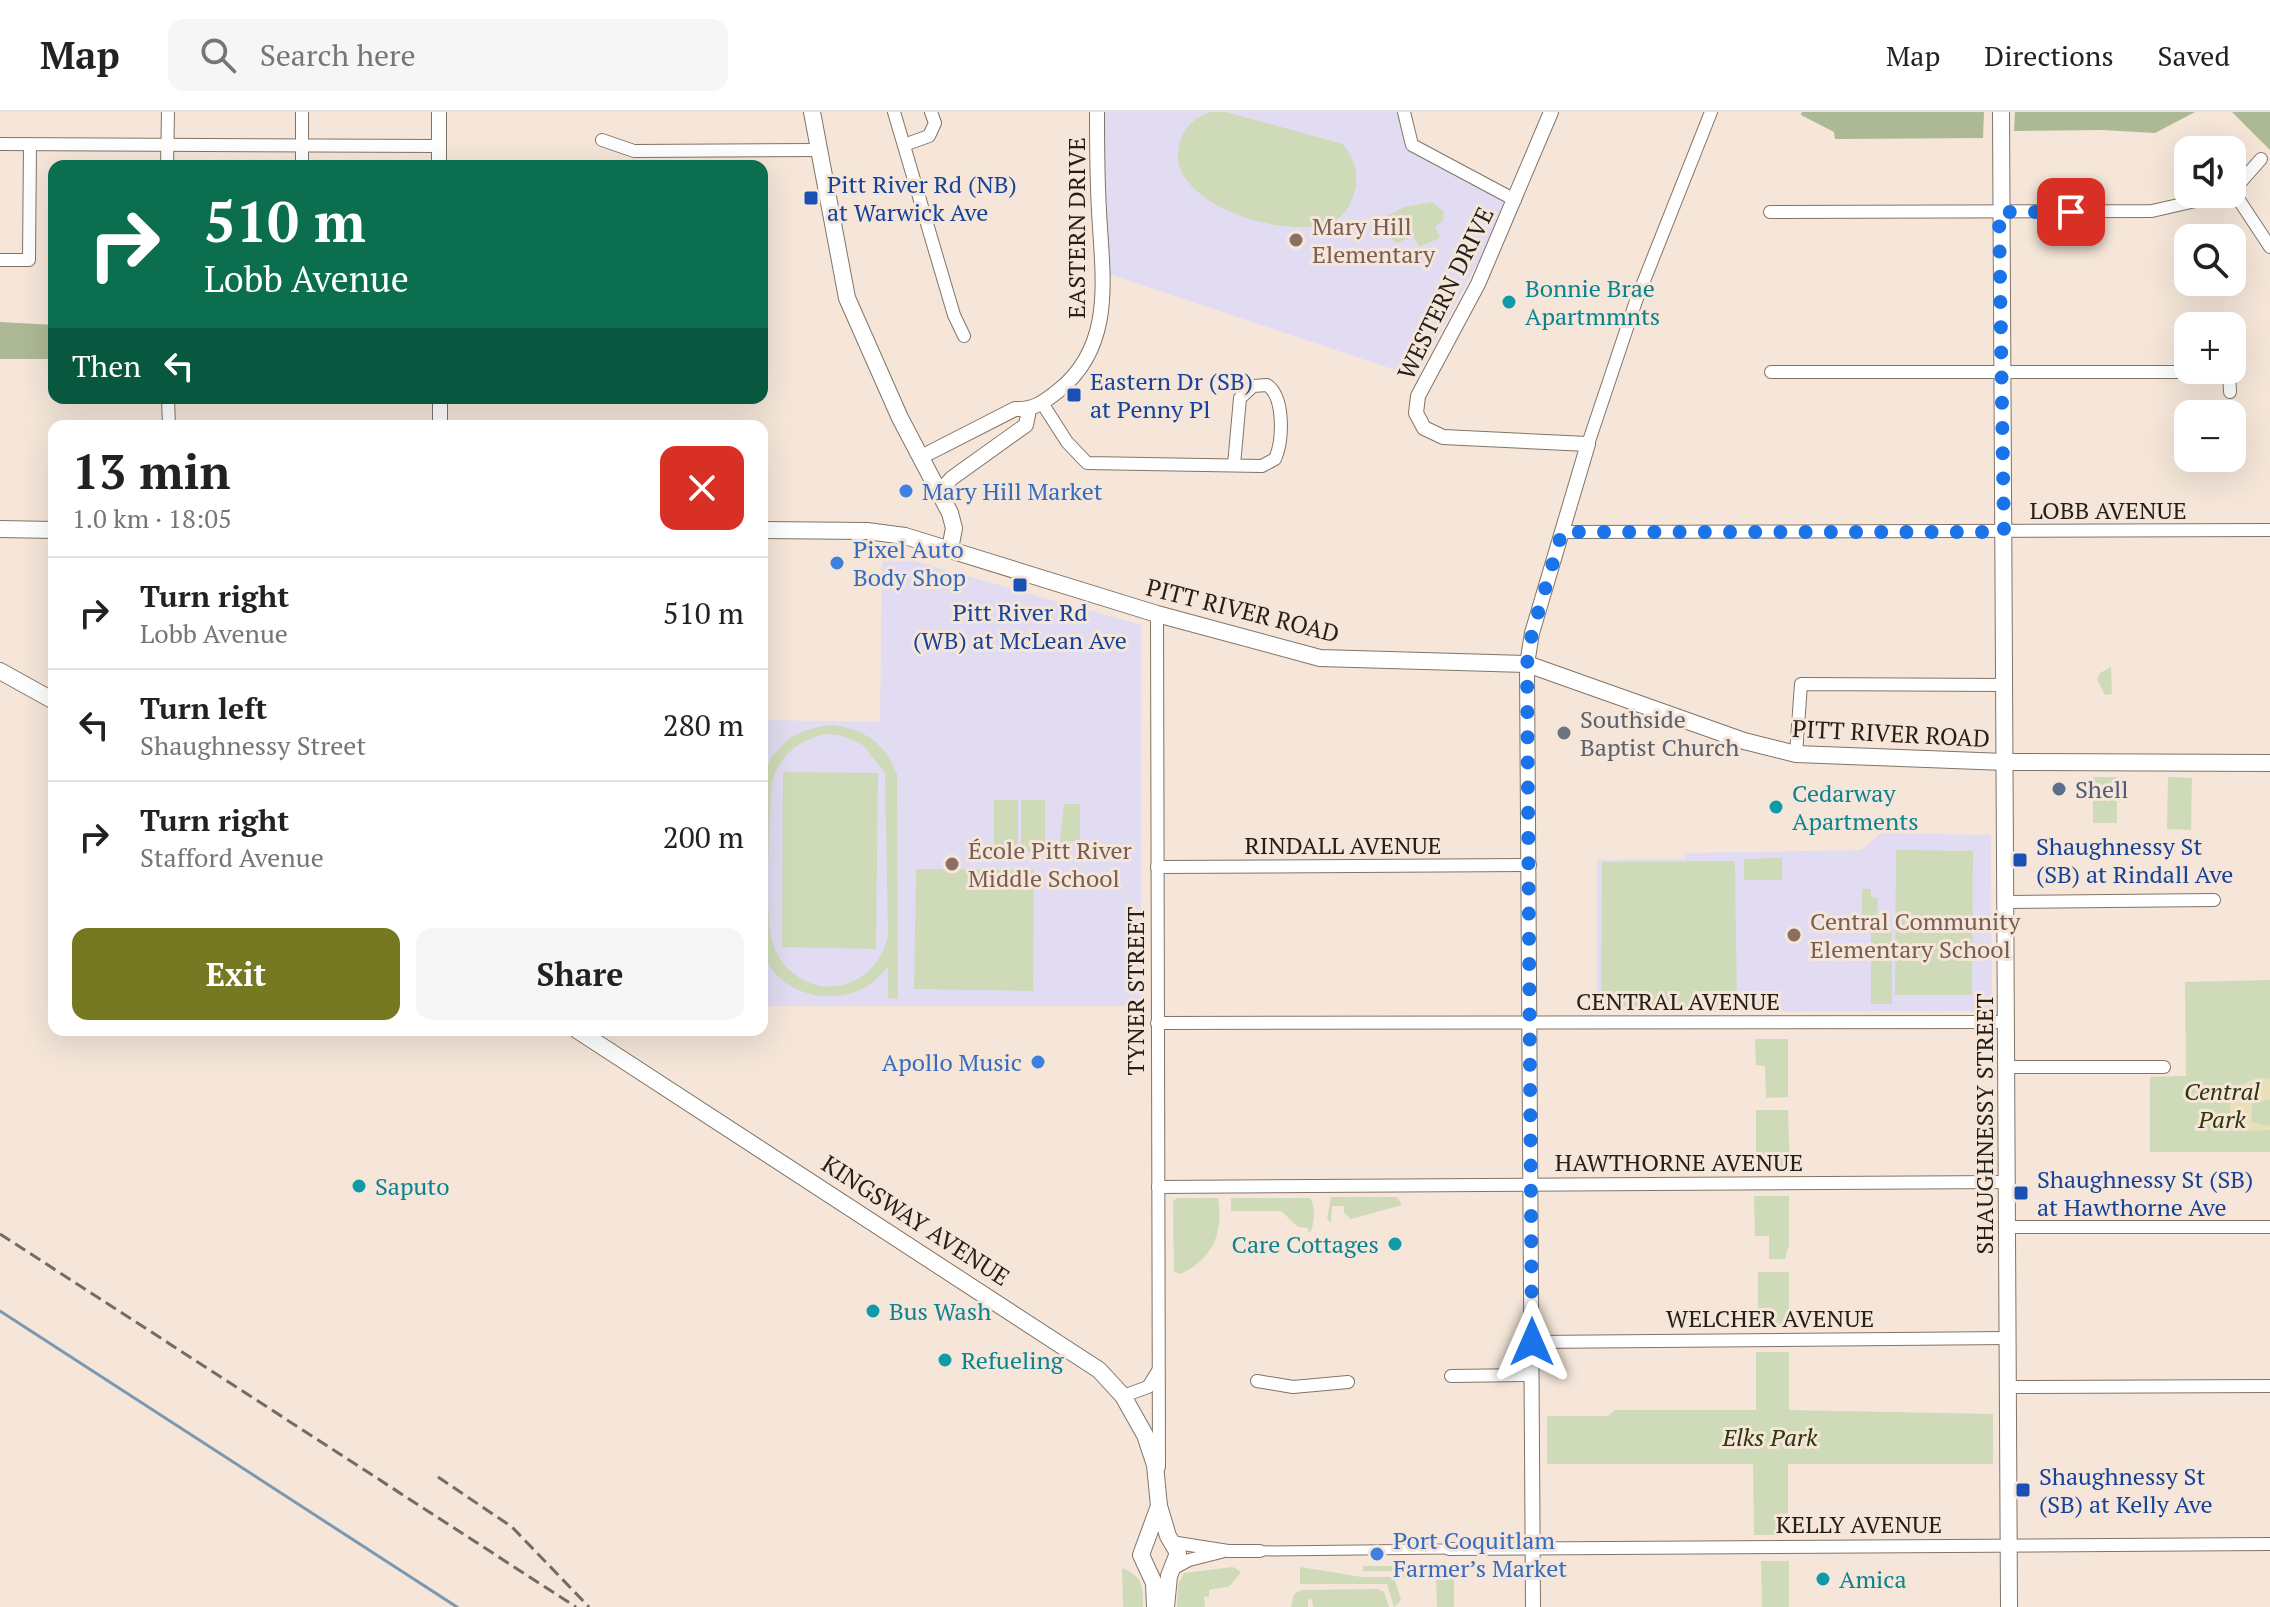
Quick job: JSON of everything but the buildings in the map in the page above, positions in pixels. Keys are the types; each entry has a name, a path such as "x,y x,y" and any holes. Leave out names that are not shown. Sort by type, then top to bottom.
{"main road":[{"path":"812,112 847,298 900,418 953,524 950,549"},
{"name":"SHAUGHNESSY STREET","path":"2001,112 1999,212 2007,902 2009,1607"},
{"path":"0,529 48,530"},
{"name":"PITT RIVER ROAD","path":"768,530 892,533 1157,614 1320,658 1527,664 1744,741 1796,754 2005,762 2270,763"},
{"path":"0,671 48,698"},
{"name":"KINGSWAY AVENUE","path":"586,1036 1082,1356 1123,1396 1149,1444 1159,1506 1178,1553 1166,1607"},
{"name":"KINGSWAY AVENUE","path":"1155,1607 1155,1586 1141,1555 1159,1506"},
{"path":"1147,1543 1159,1538 1171,1542"},
{"path":"1148,1571 1160,1575 1173,1569"}],"street":[{"path":"167,160 168,112"},
{"path":"302,112 302,160"},
{"path":"439,112 439,160"},
{"path":"894,112 954,315 964,336"},
{"path":"904,145 929,136 935,123 931,112"},
{"name":"EASTERN DRIVE","path":"939,492 952,478 1026,425 1036,407 1072,379 1084,363 1101,321 1103,272 1097,112"},
{"path":"1404,112 1412,145 1515,200"},
{"name":"WESTERN DRIVE","path":"1551,112 1478,284 1420,393 1417,417 1424,428 1443,437 1588,444"},
{"path":"1533,1607 1527,664 1532,633 1588,444 1636,301 1711,112"},
{"path":"602,140 634,151 818,150"},
{"path":"0,144 439,146"},
{"path":"0,260 29,260 30,144"},
{"path":"634,151 634,160"},
{"path":"2246,176 2261,159"},
{"path":"1770,212 2152,211 2174,207"},
{"path":"2243,208 2270,247"},
{"path":"1771,372 2229,372 2230,392"},
{"path":"1036,407 1087,463 1262,466 1271,462 1277,452 1279,405 1275,393 1267,385 1247,388 1240,398 1234,465"},
{"name":"EASTERN DRIVE","path":"921,457 1015,409 1036,407"},
{"name":"LOBB AVENUE","path":"1562,532 2270,530"},
{"name":"TYNER STREET","path":"1157,614 1159,1506"},
{"path":"1796,754 1801,684 2005,685"},
{"name":"RINDALL AVENUE","path":"1157,867 1530,865"},
{"path":"2007,902 2214,900"},
{"name":"CENTRAL AVENUE","path":"1157,1023 2007,1022"},
{"path":"2007,1067 2164,1067"},
{"name":"HAWTHORNE AVENUE","path":"1158,1187 2008,1182"},
{"path":"2008,1227 2270,1227"},
{"name":"WELCHER AVENUE","path":"1532,1342 2008,1338"},
{"path":"1123,1396 1148,1387 1159,1368"},
{"path":"1451,1376 1532,1375"},
{"path":"1257,1381 1293,1387 1348,1382"},
{"path":"2009,1387 2270,1386"},
{"path":"1171,1542 1228,1551 1449,1549"},
{"name":"KELLY AVENUE","path":"1449,1549 2270,1544"},
{"path":"1173,1569 1189,1560 1228,1551"}],"shaded area":[{"name":"Mary Hill Elementary","path":"1097,112 1404,112 1412,146 1512,200 1416,377 1103,272"},
{"name":"École Pitt River Middle School","path":"882,552 1141,625 1141,1006 768,1006 768,720 880,722"},
{"name":"Central Community Elementary School","path":"1881,833 1991,835 1992,1011 1597,1012 1597,860 1685,859 1685,853 1861,850"}],"green space":[{"path":"1210,112 1226,112 1343,144 1356,171 1354,194 1345,211 1340,217 1322,225 1298,227 1271,224 1217,206 1196,191 1182,173 1179,145 1187,127"},
{"path":"1802,112 1984,112 1983,138 1835,139 1834,132 1801,115"},
{"path":"2015,112 2195,112 2155,133 2014,131"},
{"path":"2232,112 2270,112 2270,150"},
{"path":"1432,202 1444,212 1443,220 1435,227 1440,238 1419,247 1413,236 1397,243 1382,233 1380,219 1404,207"},
{"path":"0,322 48,325 48,359 0,359"},
{"path":"2111,667 2112,694 2105,695 2097,679 2100,673"},
{"path":"832,725 863,734 880,746 897,774 898,999 888,998 888,967 860,990 831,996 802,992 778,976 768,963 768,912 778,955 792,972 812,984 834,986 862,976 878,959 888,936 885,773 863,745 840,735 827,734 807,740 791,750 779,766 771,785 768,890 768,764 783,744 810,729"},
{"path":"783,772 878,773 876,949 782,947"},
{"path":"2093,777 2117,777 2117,823 2093,823"},
{"path":"2168,777 2192,778 2191,830 2167,829"},
{"path":"994,800 1018,800 1018,852 994,852"},
{"path":"1021,800 1045,800 1045,852 1021,852"},
{"path":"1064,804 1080,804 1080,841 1060,842"},
{"path":"1896,850 1973,851 1972,995 1895,995"},
{"path":"1782,858 1782,880 1744,880 1744,859"},
{"path":"1735,861 1737,1007 1601,1006 1602,862"},
{"path":"916,869 1034,870 1033,991 914,989"},
{"path":"1862,889 1871,889 1871,897 1878,898 1877,917 1862,916"},
{"path":"1871,931 1892,931 1892,1004 1871,1004"},
{"name":"Central Park","path":"2270,980 2270,1152 2150,1152 2150,1077 2186,1076 2185,982"},
{"path":"1755,1039 1788,1039 1788,1097 1766,1098 1765,1066 1756,1065"},
{"path":"1756,1110 1788,1110 1790,1171 1756,1171"},
{"path":"1754,1196 1789,1196 1789,1245 1785,1259 1769,1259 1769,1236 1755,1236"},
{"path":"1331,1197 1397,1197 1402,1205 1351,1219 1344,1213 1344,1206 1332,1206 1331,1223 1327,1218"},
{"path":"1177,1198 1218,1198 1219,1210 1214,1243 1201,1261 1180,1274 1174,1272 1173,1201"},
{"path":"1231,1198 1310,1198 1314,1211 1311,1230 1309,1234 1308,1228 1298,1227 1281,1211 1231,1211"},
{"path":"1758,1272 1789,1272 1789,1325 1758,1326"},
{"name":"Elks Park","path":"1756,1352 1789,1352 1789,1410 1993,1414 1993,1464 1788,1464 1788,1535 1754,1535 1753,1464 1547,1464 1547,1416 1608,1416 1615,1410 1756,1410"},
{"path":"1761,1561 1789,1561 1789,1607 1762,1607"},
{"path":"1363,1566 1412,1566 1412,1577 1400,1577 1399,1571 1363,1571"},
{"path":"1233,1567 1241,1572 1230,1586 1209,1590 1209,1596 1204,1597 1205,1607 1177,1607 1178,1584 1184,1573"},
{"path":"1300,1567 1362,1577 1394,1577 1401,1600 1394,1607 1387,1584 1300,1584"},
{"path":"1122,1568 1138,1579 1143,1607 1123,1607"},
{"path":"1436,1577 1454,1577 1454,1607 1437,1607"},
{"path":"1378,1589 1384,1592 1389,1607 1313,1607 1312,1599 1308,1600 1308,1607 1291,1607 1294,1594 1302,1590"}],"sand":[{"path":"2261,1078 2270,1079 2270,1100 2252,1103 2252,1122 2270,1126 2270,1130 2237,1131 2230,1113 2232,1097 2243,1084"}],"waterway":[{"path":"0,1311 457,1607"}],"railway":[{"path":"0,1234 576,1607"},
{"path":"438,1477 512,1527 589,1607"}],"place":[{"name":"Pitt River Rd (NB) at Warwick Ave","path":"811,198"},
{"name":"Mary Hill Elementary","path":"1296,240"},
{"name":"Bonnie Brae Apartmmnts","path":"1509,302"},
{"name":"Eastern Dr (SB) at Penny Pl","path":"1074,395"},
{"name":"Mary Hill Market","path":"906,491"},
{"name":"Pixel Auto Body Shop","path":"837,563"},
{"name":"Pitt River Rd (WB) at McLean Ave","path":"1020,585"},
{"name":"Southside Baptist Church","path":"1564,733"},
{"name":"Shell","path":"2059,789"},
{"name":"Cedarway Apartments","path":"1776,807"},
{"name":"Shaughnessy St (SB) at Rindall Ave","path":"2020,860"},
{"name":"École Pitt River Middle School","path":"952,864"},
{"name":"Central Community Elementary School","path":"1794,935"},
{"name":"Apollo Music","path":"1038,1062"},
{"name":"Saputo","path":"359,1186"},
{"name":"Shaughnessy St (SB) at Hawthorne Ave","path":"2021,1193"},
{"name":"Care Cottages","path":"1395,1244"},
{"name":"Bus Wash","path":"873,1311"},
{"name":"Refueling","path":"945,1360"},
{"name":"Shaughnessy St (SB) at Kelly Ave","path":"2023,1490"},
{"name":"Port Coquitlam Farmer’s Market","path":"1377,1554"},
{"name":"Amica","path":"1823,1579"}],"route":[{"path":"1532,1342 1527,664 1532,633 1562,532 2004,532 1999,212 2071,212"}]}
